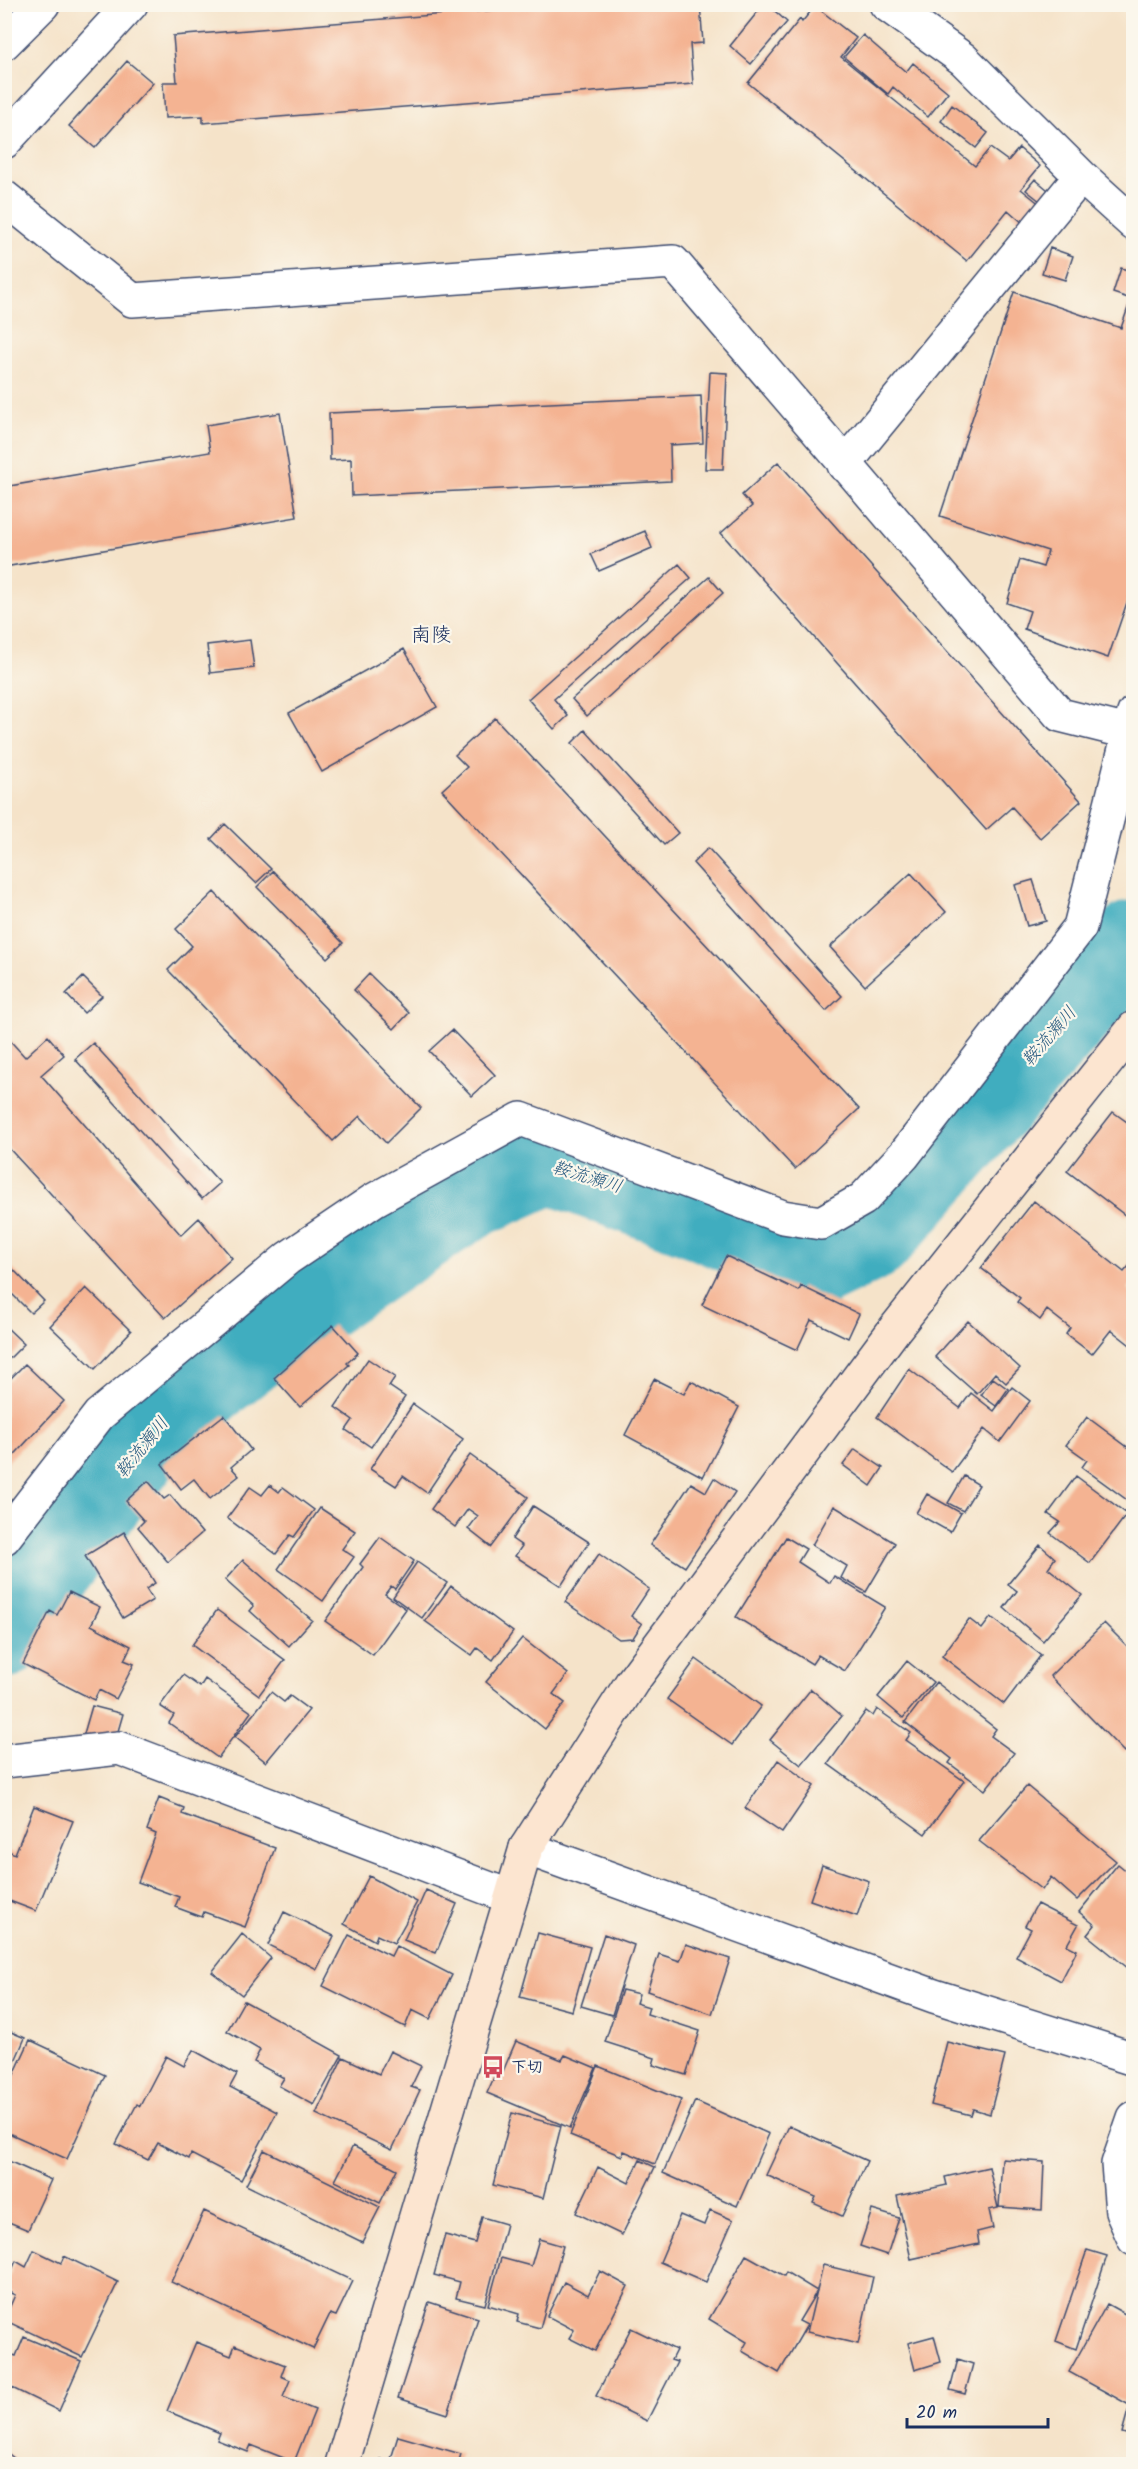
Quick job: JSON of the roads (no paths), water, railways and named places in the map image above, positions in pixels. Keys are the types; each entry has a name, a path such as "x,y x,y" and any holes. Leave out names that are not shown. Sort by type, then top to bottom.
{"street":[{"path":"4,43 43,4"},
{"path":"4,142 131,4"},
{"path":"886,4 963,59 1081,176 1134,224"},
{"path":"844,465 1081,176"},
{"path":"4,197 132,300 673,262 844,465 1060,715 1131,722 1080,927 904,1155 863,1199 821,1224 783,1217 521,1119 374,1200 288,1258 99,1415 4,1538"},
{"path":"342,2464 526,1848 632,1682 894,1330 1134,1028"},
{"path":"4,1761 119,1748 511,1897"},
{"path":"526,1848 934,1996 1134,2059"},
{"path":"1134,2118 1118,2163 1122,2211 1134,2239"}],"waterway":[{"name":"鞍流瀬川","path":"4,1637 15,1614 160,1422 299,1313 467,1199 550,1162 692,1214 781,1253 820,1264 872,1239 1134,942"}],"place":[{"name":"下切","path":"493,2067"}],"district":[{"name":"南陵","path":"431,636"}]}
